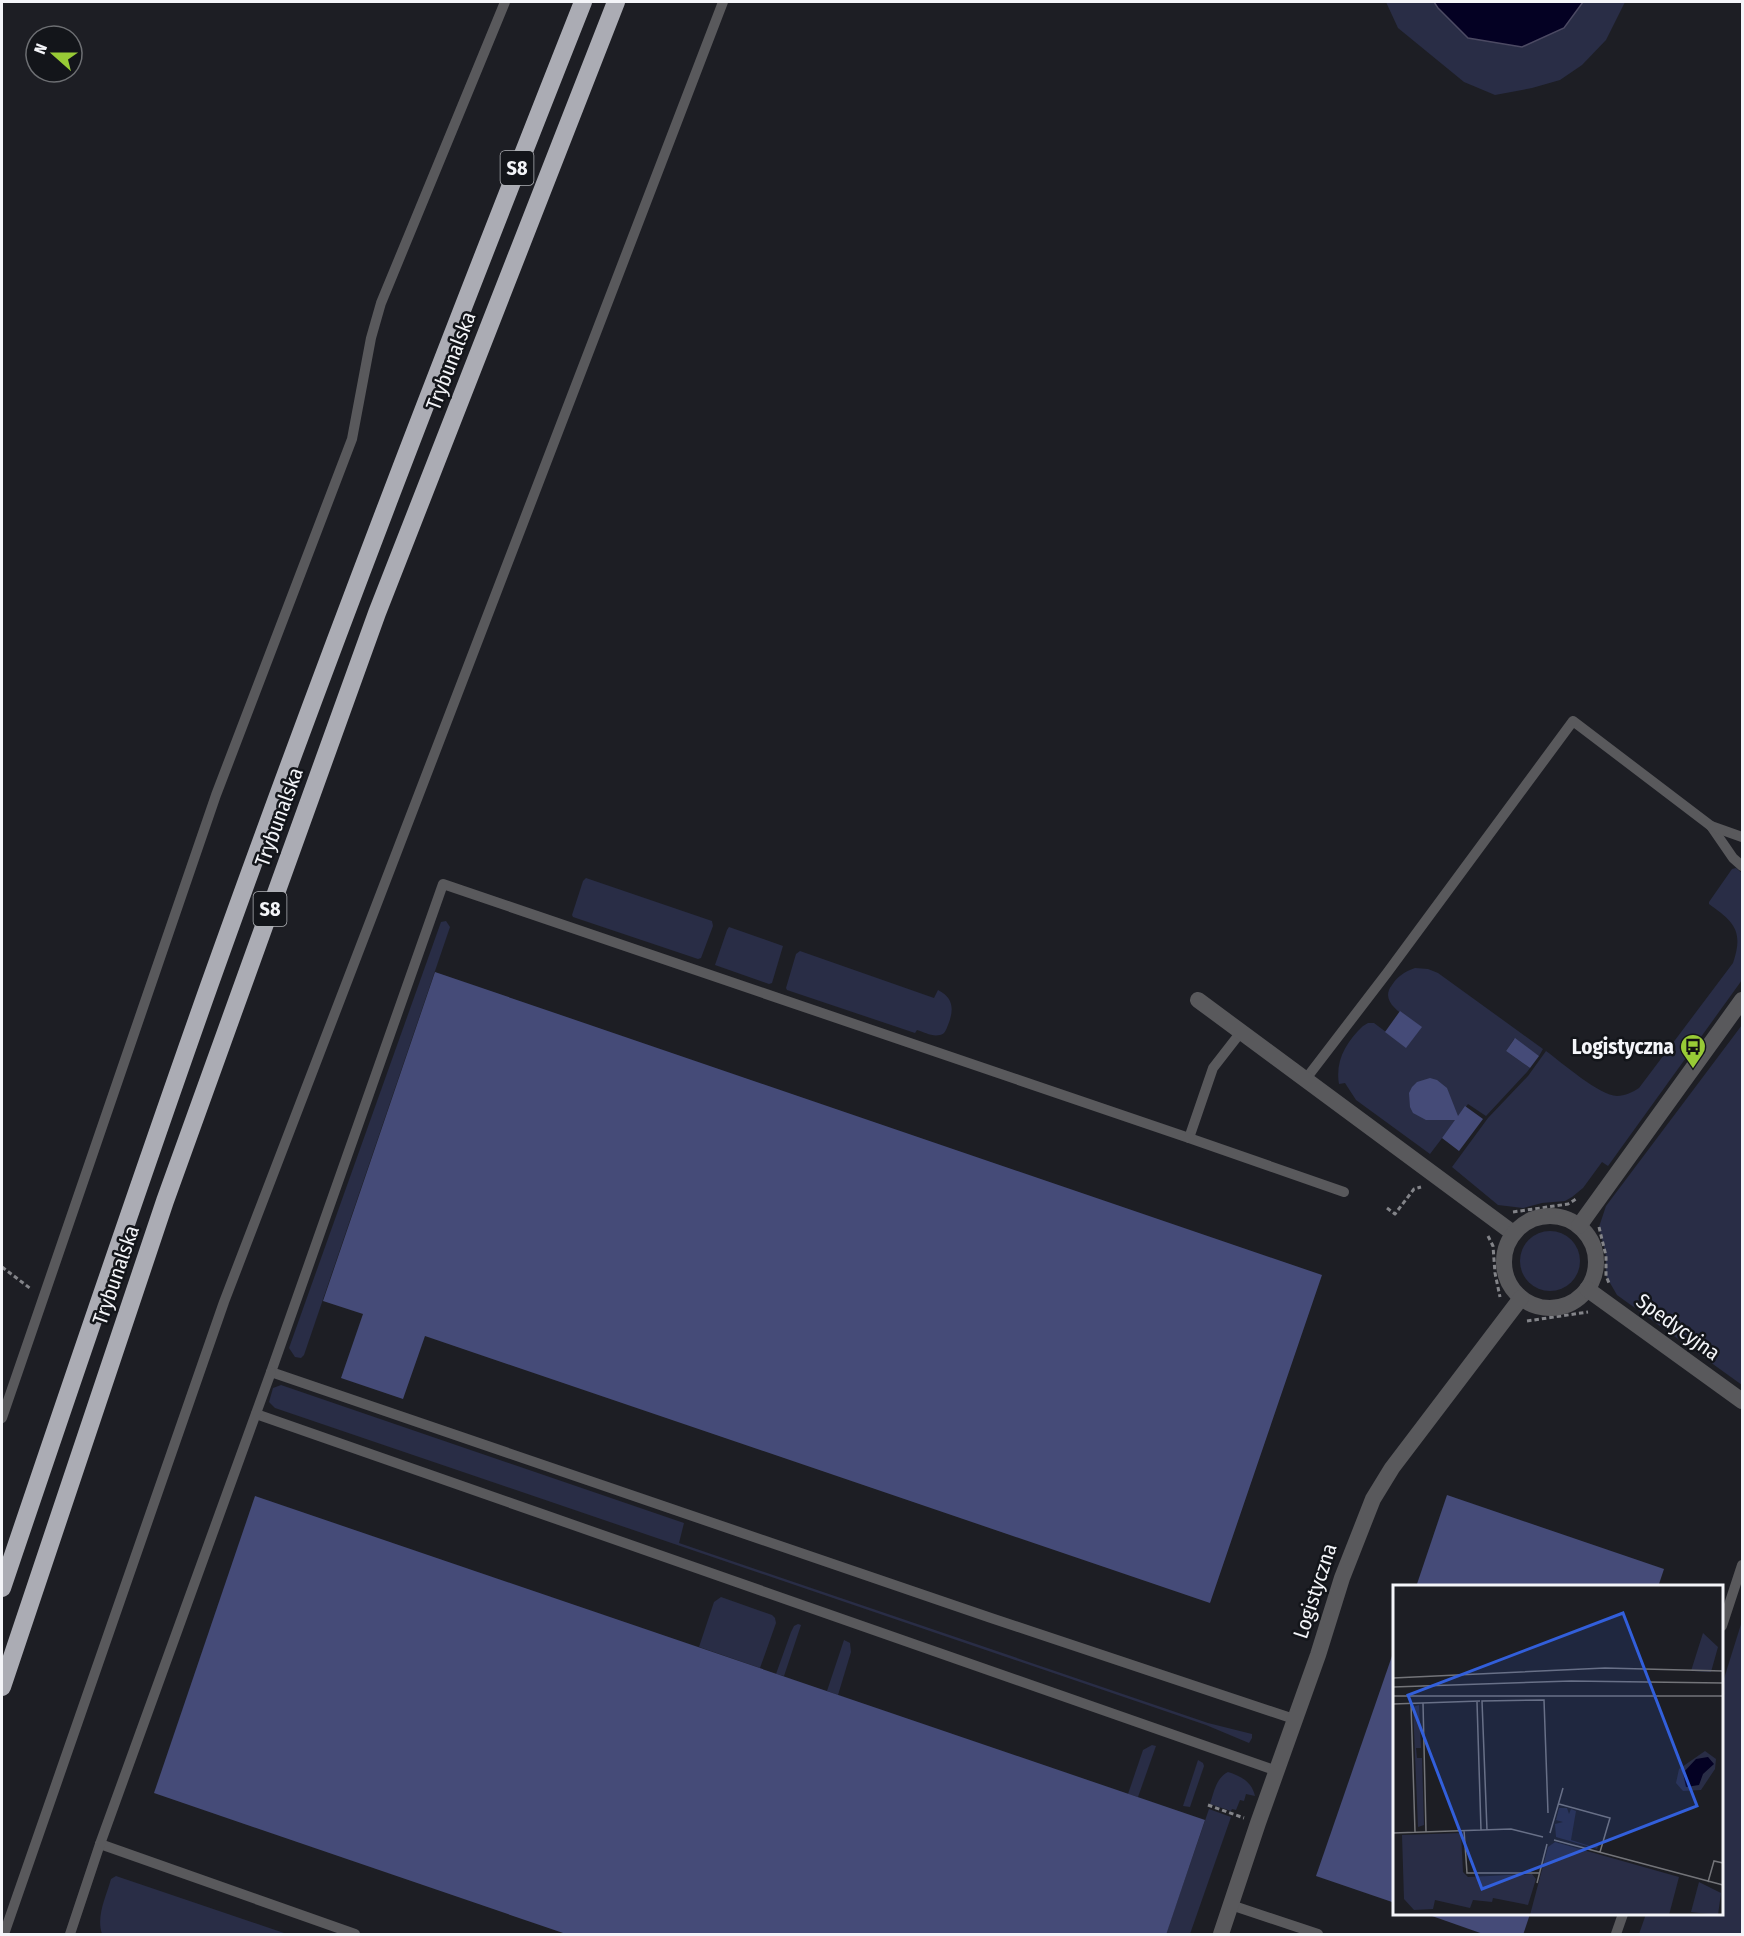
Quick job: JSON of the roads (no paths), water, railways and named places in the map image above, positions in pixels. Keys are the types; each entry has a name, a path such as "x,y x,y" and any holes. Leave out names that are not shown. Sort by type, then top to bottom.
{"highway":[{"name":"Trybunalska","path":"2,1588 210,984 452,334 583,2"},
{"name":"Trybunalska","path":"2,1687 161,1213 377,613 616,2"}],"street":[{"path":"1198,1000 1513,1233"},
{"path":"1579,1226 1743,1000"},
{"path":"1545,1216 1569,1219 1579,1226 1588,1236 1594,1249 1596,1263 1594,1277 1587,1289 1577,1300 1563,1306 1549,1308 1534,1305 1521,1298 1511,1288 1505,1275 1503,1260 1506,1246 1513,1233 1533,1219 1545,1216"},
{"name":"Spedycyjna","path":"1587,1289 1743,1401"},
{"name":"Logistyczna","path":"1221,1935 1318,1655 1342,1578 1373,1499 1392,1468 1521,1298"}],"lane":[{"path":"2,1418 216,795 352,439 371,338 381,303 505,2"},
{"path":"4,1935 224,1302 723,2"},
{"path":"1305,1080 1573,721 1711,826 1733,858 1743,866"},
{"path":"1711,826 1743,837"},
{"path":"70,1935 100,1844 271,1372 443,884 1344,1192"},
{"path":"1189,1138 1213,1068 1241,1032"},
{"path":"271,1372 1294,1719"},
{"path":"256,1413 1276,1771"},
{"path":"1723,1623 1743,1565"},
{"path":"100,1844 355,1935"},
{"path":"1231,1905 1318,1935"},
{"path":"1616,1935 1623,1915"}],"place":[{"name":"Logistyczna","path":"1693,1070"}]}
